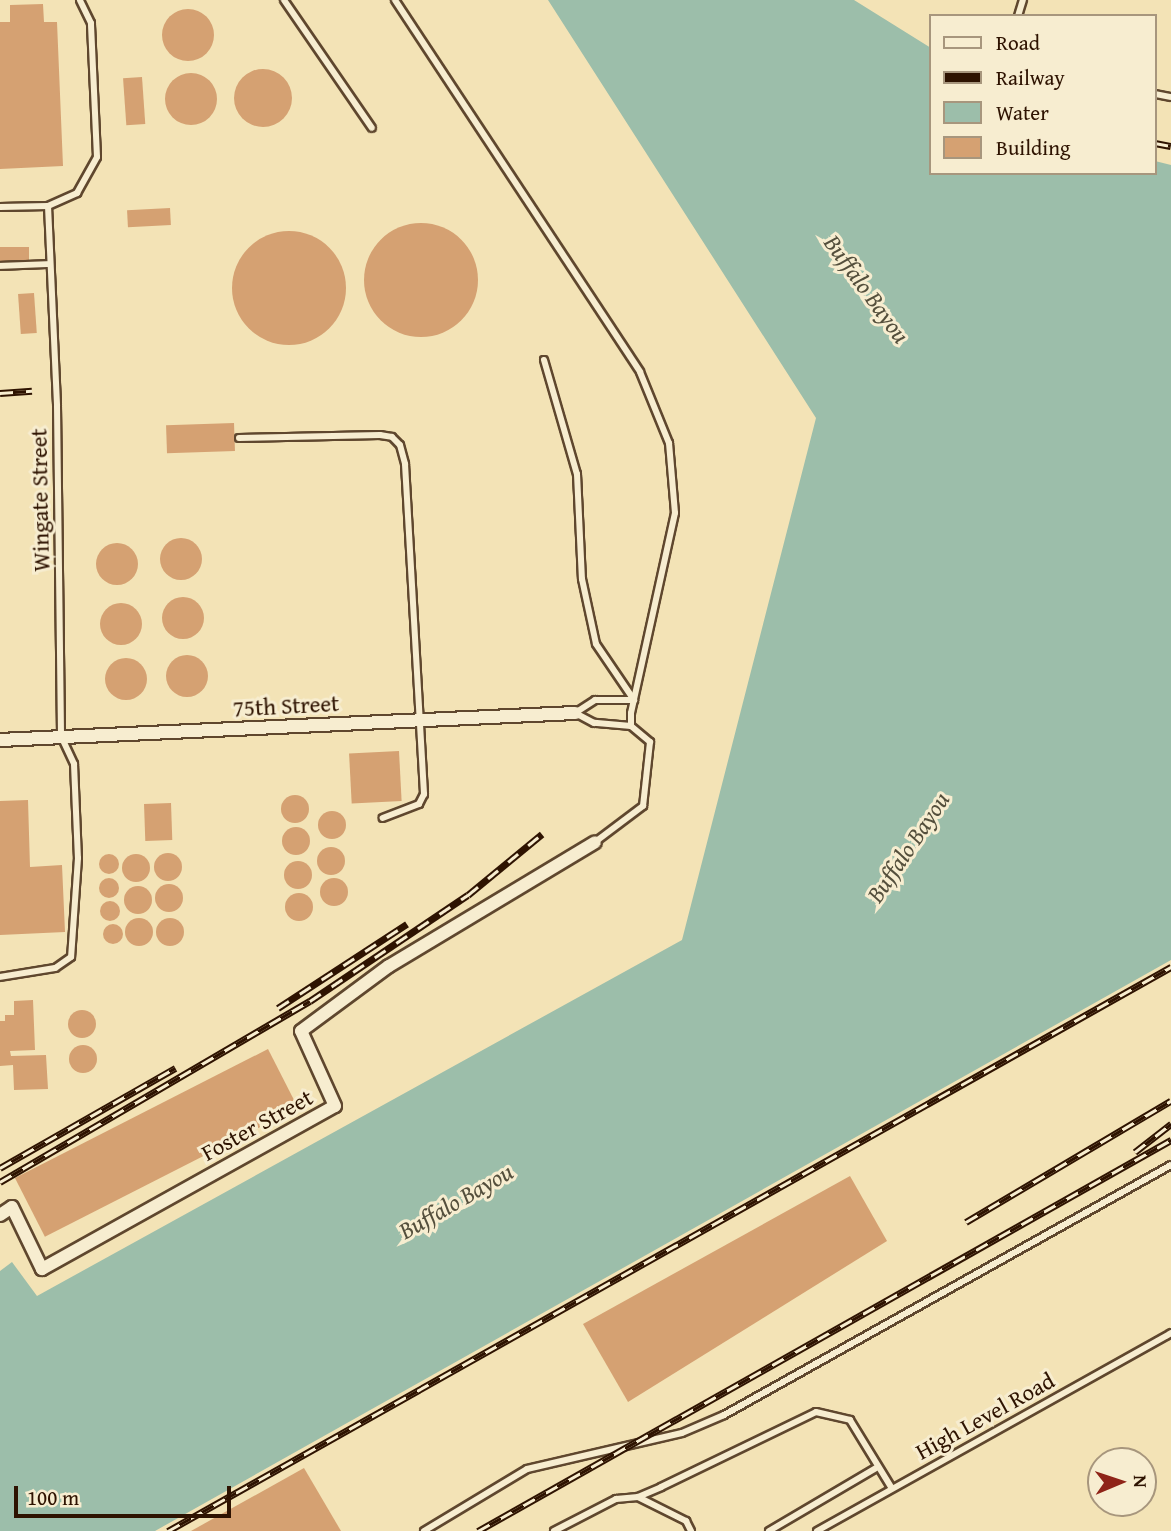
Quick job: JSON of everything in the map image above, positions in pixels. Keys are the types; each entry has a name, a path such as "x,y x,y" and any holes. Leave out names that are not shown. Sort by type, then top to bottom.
{"street":[{"name":"75th Street","path":"0,740 575,713"},
{"name":"Foster Street","path":"0,1214 12,1207 42,1269 335,1106 301,1031 389,966 595,842"}],"lane":[{"path":"0,207 48,206 77,193 97,157 91,23 80,0"},
{"path":"284,0 372,128"},
{"path":"395,0 640,372 669,443 675,513 660,597 634,699 631,726"},
{"name":"Wingate Street","path":"48,206 61,736"},
{"path":"0,266 50,264"},
{"path":"544,360 577,474 582,579 596,644 634,699"},
{"path":"239,438 380,435 392,437 400,445 405,464 421,720 423,799 383,818"},
{"path":"595,842 643,806 650,741 631,726 594,723 575,713 594,700 634,699"},
{"path":"0,977 55,968 71,957 78,858 74,764 61,736"},
{"path":"424,1531 527,1469 682,1433 724,1415 1171,1165"},
{"name":"High Level Road","path":"817,1531 1171,1334"},
{"path":"554,1531 616,1499 638,1497 816,1412 850,1420 876,1468 891,1488"},
{"path":"769,1531 876,1468"},
{"path":"638,1497 686,1521 691,1531"}],"water":[{"name":"Buffalo Bayou","path":"548,0 854,0 930,47 930,175 1157,175 1157,162 1171,165 1171,960 155,1531 0,1531 0,1271 12,1262 37,1296 682,940 816,418"}],"building":[{"path":"43,4 44,22 57,22 63,166 0,169 0,22 10,22 10,5"},
{"path":"188,9 207,16 214,35 207,54 188,61 169,54 162,35 169,16"},
{"path":"257,69 269,69 284,77 292,92 292,104 284,119 269,127 257,127 242,119 234,104 234,92 242,77"},
{"path":"191,73 210,80 217,99 210,118 191,125 172,118 165,99 172,80"},
{"path":"142,77 145,124 126,125 123,78"},
{"path":"170,208 171,225 128,227 127,210"},
{"path":"421,223 443,227 461,240 474,258 478,280 474,302 461,320 443,333 421,337 399,333 381,320 368,302 364,280 368,258 381,240 399,227"},
{"path":"289,231 311,235 329,248 342,266 346,288 342,310 329,328 311,341 289,345 267,341 249,328 236,310 232,288 236,266 249,248 267,235"},
{"path":"0,247 29,247 29,263 0,263"},
{"path":"34,293 37,333 21,334 18,294"},
{"path":"234,423 235,451 167,453 166,425"},
{"path":"181,538 196,544 202,559 196,574 181,580 166,574 160,559 166,544"},
{"path":"117,543 132,549 138,564 132,579 117,585 102,579 96,564 102,549"},
{"path":"183,597 198,603 204,618 198,633 183,639 168,633 162,618 168,603"},
{"path":"121,603 136,609 142,624 136,639 121,645 106,639 100,624 106,609"},
{"path":"187,655 202,661 208,676 202,691 187,697 172,691 166,676 172,661"},
{"path":"126,658 141,664 147,679 141,694 126,700 111,694 105,679 111,664"},
{"path":"399,751 402,801 352,804 349,754"},
{"path":"295,795 305,799 309,809 305,819 295,823 285,819 281,809 285,799"},
{"path":"28,800 30,867 62,865 65,932 0,935 0,801"},
{"path":"171,803 172,840 145,841 144,804"},
{"path":"332,811 342,815 346,825 342,835 332,839 322,835 318,825 322,815"},
{"path":"296,827 306,831 310,841 306,851 296,855 286,851 282,841 286,831"},
{"path":"331,847 341,851 345,861 341,871 331,875 321,871 317,861 321,851"},
{"path":"168,853 178,857 182,867 178,877 168,881 158,877 154,867 158,857"},
{"path":"109,854 116,857 119,864 116,871 109,874 102,871 99,864 102,857"},
{"path":"136,854 146,858 150,868 146,878 136,882 126,878 122,868 126,858"},
{"path":"298,861 308,865 312,875 308,885 298,889 288,885 284,875 288,865"},
{"path":"109,878 116,881 119,888 116,895 109,898 102,895 99,888 102,881"},
{"path":"334,878 344,882 348,892 344,902 334,906 324,902 320,892 324,882"},
{"path":"169,884 179,888 183,898 179,908 169,912 159,908 155,898 159,888"},
{"path":"138,886 148,890 152,900 148,910 138,914 128,910 124,900 128,890"},
{"path":"299,893 309,897 313,907 309,917 299,921 289,917 285,907 289,897"},
{"path":"110,901 117,904 120,911 117,918 110,921 103,918 100,911 103,904"},
{"path":"139,918 149,922 153,932 149,942 139,946 129,942 125,932 129,922"},
{"path":"170,918 180,922 184,932 180,942 170,946 160,942 156,932 160,922"},
{"path":"113,924 120,927 123,934 120,941 113,944 106,941 103,934 106,927"},
{"path":"33,1000 35,1050 10,1051 11,1056 46,1055 48,1089 14,1090 13,1065 0,1066 0,1021 5,1021 5,1015 14,1015 14,1001"},
{"path":"82,1010 92,1014 96,1024 92,1034 82,1038 72,1034 68,1024 72,1014"},
{"path":"83,1045 93,1049 97,1059 93,1069 83,1073 73,1069 69,1059 73,1049"},
{"path":"268,1049 298,1108 45,1237 15,1178"},
{"path":"850,1176 887,1241 628,1402 583,1324"},
{"path":"304,1468 341,1531 191,1531"}],"railway":[{"path":"1157,143 1171,146"},
{"path":"0,393 32,391"},
{"path":"0,1182 310,1001 468,895 542,834"},
{"path":"278,1008 407,924"},
{"path":"168,1531 1171,967"},
{"path":"0,1168 175,1068"},
{"path":"966,1222 1171,1101"},
{"path":"1135,1152 1171,1124"},
{"path":"478,1531 1171,1140"}]}
